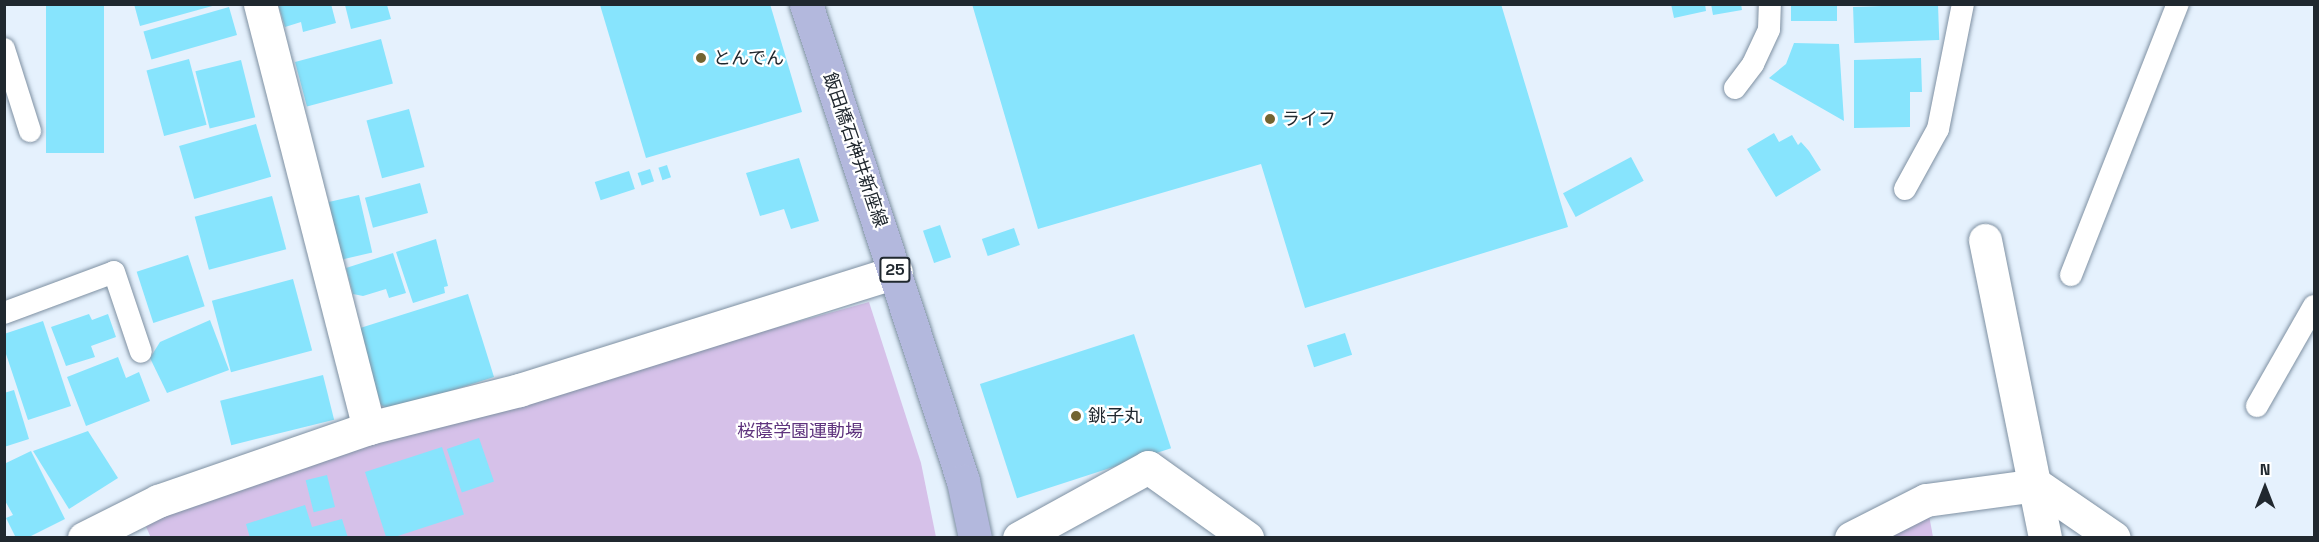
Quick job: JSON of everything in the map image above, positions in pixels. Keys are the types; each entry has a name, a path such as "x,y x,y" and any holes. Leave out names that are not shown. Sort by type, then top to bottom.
{"main road":[{"name":"飯田橋石神井新座線","path":"806,4 963,481 975,537"}],"street":[{"path":"260,4 369,428"},
{"path":"1985,240 2037,485 2045,537"},
{"path":"84,537 158,501 369,428 519,390 896,272"},
{"path":"1019,537 1148,467 1247,537"},
{"path":"1851,537 1926,500 2037,485 2114,537"}],"lane":[{"path":"1735,88 1753,64 1769,29 1770,4"},
{"path":"1905,189 1938,129 1964,4"},
{"path":"2071,275 2178,4"},
{"path":"4,49 30,131"},
{"path":"4,313 114,272 141,352"},
{"path":"2257,406 2314,306"}],"green space":[{"name":"桜蔭学園運動場","path":"869,302 921,463 936,537 151,538 144,522 376,438"},
{"path":"1929,515 1933,537 1884,538"}],"building":[{"path":"46,4 104,4 104,153 46,153"},
{"path":"134,4 216,4 216,5 140,26"},
{"path":"278,4 331,4 336,23 303,32 301,22 285,27"},
{"name":"とんでん","path":"770,4 802,112 646,158 600,5"},
{"name":"ライフ","path":"972,4 1501,4 1568,227 1305,308 1261,164 1038,229"},
{"path":"1671,4 1705,4 1706,11 1674,18"},
{"path":"1711,4 1741,4 1742,10 1713,15"},
{"path":"1791,4 1837,4 1837,21 1791,21"},
{"path":"1938,4 1939,40 1854,43 1853,7"},
{"path":"345,5 387,5 391,19 351,29"},
{"path":"229,7 237,35 151,59 143,32"},
{"path":"381,39 393,83 307,106 295,62"},
{"path":"1794,43 1839,44 1844,121 1769,78 1786,64"},
{"path":"1921,58 1922,92 1910,92 1910,127 1854,128 1854,60"},
{"path":"189,59 207,125 164,136 146,70"},
{"path":"241,60 255,117 210,129 195,71"},
{"path":"409,109 425,167 382,178 366,120"},
{"path":"256,124 271,177 194,199 179,146"},
{"path":"1774,133 1779,142 1792,135 1798,145 1801,142 1821,170 1776,197 1747,149"},
{"path":"1631,157 1644,181 1576,217 1563,193"},
{"path":"799,158 819,221 791,229 784,209 760,216 746,173"},
{"path":"667,165 671,177 662,180 658,168"},
{"path":"650,169 654,181 642,185 638,173"},
{"path":"629,171 635,189 601,200 595,182"},
{"path":"420,183 428,213 373,228 365,198"},
{"path":"359,195 372,252 342,259 329,202"},
{"path":"272,196 286,249 209,270 195,217"},
{"path":"940,225 951,257 934,263 923,231"},
{"path":"1014,228 1020,245 988,256 982,239"},
{"path":"436,239 448,286 444,287 445,293 413,303 396,252"},
{"path":"393,253 406,293 389,298 386,289 363,296 353,294 346,268"},
{"path":"188,255 205,306 153,323 137,272"},
{"path":"293,279 312,350 231,372 212,301"},
{"path":"468,294 494,377 391,410 381,405 357,329"},
{"path":"89,314 92,320 108,314 116,337 91,346 95,357 66,366 51,327"},
{"path":"210,320 229,370 167,393 150,358 160,342"},
{"path":"43,321 71,406 28,420 4,348 4,334"},
{"path":"1345,333 1352,355 1314,367 1307,345"},
{"name":"銚子丸","path":"1134,334 1171,448 1017,498 980,384"},
{"path":"118,357 126,378 139,372 150,401 86,426 67,377"},
{"path":"323,375 334,420 231,445 220,401"},
{"path":"14,390 29,439 4,447 4,393"},
{"path":"88,431 118,478 69,509 33,451"},
{"path":"479,438 494,481 462,493 447,449"},
{"path":"442,447 464,515 386,538 365,472"},
{"path":"31,451 65,519 27,538 16,538 6,518 13,515 4,499 4,464"},
{"path":"327,475 335,507 314,512 306,480"},
{"path":"305,505 312,527 342,519 348,538 250,538 246,524"}],"place":[{"name":"とんでん","path":"701,58"},
{"name":"ライフ","path":"1270,119"},
{"name":"銚子丸","path":"1076,416"}]}
